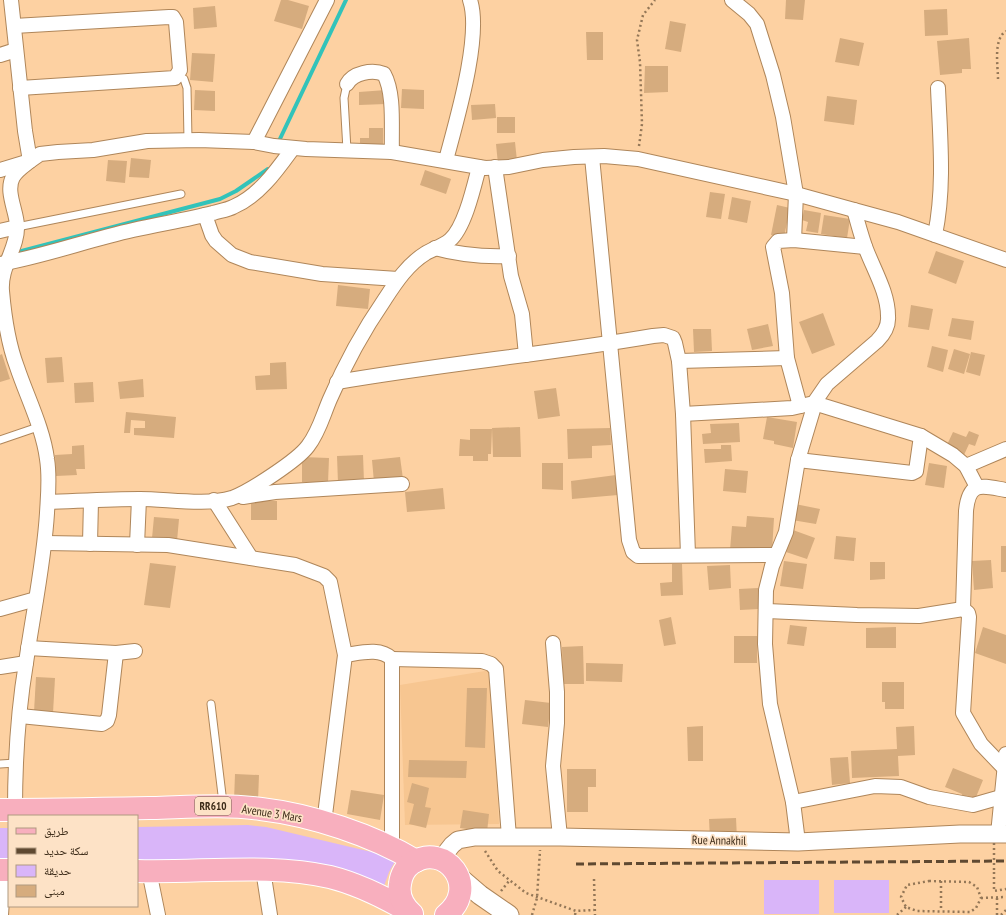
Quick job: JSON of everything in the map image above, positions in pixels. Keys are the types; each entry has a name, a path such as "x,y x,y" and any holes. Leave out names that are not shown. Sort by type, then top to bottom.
{"main road":[{"name":"Avenue 3 Mars","path":"8,810 224,806 284,812 324,823 392,847 416,860"},
{"path":"411,913 400,896 399,888 404,872 416,860 429,857 441,859 448,863 459,877 480,895 509,915"},
{"path":"143,871 263,870 330,877 380,895 411,913"},
{"path":"446,915 454,908 460,898 461,888 459,877"}],"street":[{"path":"11,0 20,88 30,161"},
{"path":"446,160 461,103 468,64 473,21 470,0"},
{"path":"732,0 755,20 762,34 783,117 796,194 794,240"},
{"path":"254,142 328,2"},
{"path":"14,26 173,17 176,22 180,70 178,76 170,80 20,88"},
{"path":"0,54 16,50"},
{"path":"346,84 353,76 359,74 384,74 392,105 392,152"},
{"path":"935,234 939,211 942,168 938,88"},
{"path":"8,810 16,763 28,648 45,543 49,486 47,457 12,352 2,291 2,278 5,261 14,241 17,227 12,200 11,182 14,176 40,154 93,150 147,141 188,140 254,142 293,148 392,152 415,157 446,160 479,167 495,168 509,167 543,160 592,157 638,159 796,194 898,222 1006,260"},
{"path":"5,261 132,230 233,208 249,198 279,168 293,148"},
{"path":"592,157 629,540 633,552 638,556 776,556"},
{"path":"0,170 30,161"},
{"path":"231,498 248,491 264,481 307,447 316,433 338,382 368,324 398,279 424,254 451,240 456,232 468,208 479,167"},
{"path":"495,168 511,276 522,314 526,355"},
{"path":"798,842 792,802 770,704 765,644 767,611 766,590 776,556 786,532 798,460 814,403 824,387 877,341 886,329 888,315 886,305 880,284 865,247 854,210"},
{"path":"205,215 212,236 216,241 232,254 250,262 322,274 398,279"},
{"path":"0,231 17,227"},
{"path":"800,406 787,358 782,293 773,247 778,241 794,240 865,247"},
{"path":"435,248 462,255 483,257 508,256"},
{"path":"338,382 459,363 664,335 673,338 679,361 683,414 688,555"},
{"path":"679,361 787,358"},
{"path":"683,414 800,406 814,403 921,436 953,455 966,466 977,487"},
{"path":"798,460 912,474 916,471 921,436"},
{"path":"966,466 1006,449"},
{"path":"48,502 139,499 214,500 276,492 402,484"},
{"path":"963,609 967,501 971,490 977,487 1006,490"},
{"path":"137,544 139,499"},
{"path":"90,544 91,500"},
{"path":"214,500 251,558"},
{"path":"45,543 168,545 295,565 324,576 330,582 345,655 324,823"},
{"path":"0,609 36,599"},
{"path":"767,611 857,616 919,616 963,609 968,613 969,617 962,713 981,744 1004,768"},
{"path":"553,643 557,692 557,722 553,766 560,837"},
{"path":"28,648 116,653 135,651"},
{"path":"345,655 378,652 387,654 392,659 482,661 491,664 496,669 509,837"},
{"path":"20,716 102,724 107,721 116,653"},
{"path":"392,659 392,847"},
{"path":"0,667 26,663"},
{"path":"999,837 1001,797 1006,754"},
{"path":"792,802 875,786 901,787 952,802 973,805 1001,797"},
{"name":"Rue Annakhil","path":"441,859 458,840 475,837 560,837 798,842 960,834 999,837"},
{"path":"1,915 4,870"},
{"path":"263,870 270,915"},
{"path":"143,871 158,915"}],"lane":[{"path":"178,76 182,77 186,84 188,140"},
{"path":"346,84 344,98 347,150"},
{"path":"17,227 181,194"},
{"path":"0,440 38,427"},
{"path":"211,704 224,806"},
{"path":"0,764 16,763"}],"path":[{"path":"638,159 642,124 640,62 637,40 643,15 655,0"},
{"path":"998,79 998,44 1002,33 1006,31"},
{"path":"475,837 498,871 526,893 576,911 594,910"},
{"path":"532,915 537,898 541,837"},
{"path":"999,837 994,891 1002,891 1006,889"},
{"path":"594,879 595,915"},
{"path":"941,881 941,911"},
{"path":"941,881 969,882 977,886 981,898 976,908 970,912 917,911 906,907 901,898 907,885 922,882 941,881"},
{"path":"981,898 1006,897"},
{"path":"997,898 997,915"},
{"path":"898,915 906,907"},
{"path":"1001,915 1006,910"},
{"path":"575,915 576,911"}],"shaded area":[{"path":"491,670 499,824 405,825 400,685"}],"green space":[{"path":"248,825 266,827 397,858 389,872 383,889 138,866 138,827"},
{"path":"0,828 8,828 8,865 0,865"},
{"path":"764,880 819,880 819,914 764,914"},
{"path":"834,880 889,880 889,913 834,913"}],"building":[{"path":"281,0 288,0 309,6 302,29 274,21"},
{"path":"786,0 805,0 803,20 785,19"},
{"path":"215,6 217,27 194,29 193,8"},
{"path":"947,9 948,35 925,36 924,10"},
{"path":"670,21 686,24 681,52 665,49"},
{"path":"586,32 603,32 603,60 587,60"},
{"path":"840,38 864,43 859,66 835,62"},
{"path":"969,38 971,69 962,69 962,73 940,75 937,41"},
{"path":"192,53 215,54 213,82 190,80"},
{"path":"645,66 668,66 668,92 644,93"},
{"path":"402,89 424,90 424,109 401,108"},
{"path":"195,90 215,91 215,111 194,110"},
{"path":"386,90 386,104 359,105 359,92"},
{"path":"827,96 857,100 854,125 824,121"},
{"path":"495,104 496,118 472,120 471,105"},
{"path":"497,117 515,117 515,133 497,133"},
{"path":"369,128 383,128 383,148 360,148 360,138 369,138"},
{"path":"515,142 517,161 498,164 496,144"},
{"path":"131,158 151,160 149,178 129,177"},
{"path":"108,160 127,161 125,183 106,181"},
{"path":"425,170 451,179 446,194 420,185"},
{"path":"710,192 725,194 721,219 706,217"},
{"path":"732,197 751,201 747,223 728,219"},
{"path":"777,205 790,208 784,237 771,235"},
{"path":"804,210 821,213 818,233 806,231 808,222 802,220"},
{"path":"824,215 850,219 847,238 821,234"},
{"path":"936,251 964,261 956,284 928,273"},
{"path":"338,285 370,289 368,309 336,306"},
{"path":"911,305 933,309 929,330 908,327"},
{"path":"823,313 835,345 812,354 799,322"},
{"path":"952,318 974,321 971,340 948,336"},
{"path":"768,324 773,346 752,350 747,329"},
{"path":"693,329 711,329 712,351 694,352"},
{"path":"932,346 948,350 943,372 927,367"},
{"path":"954,349 970,354 964,374 948,369"},
{"path":"971,352 985,355 980,376 966,372"},
{"path":"2,354 10,379 0,382 0,355"},
{"path":"62,357 64,382 47,383 45,358"},
{"path":"286,362 287,389 256,390 255,376 270,375 270,363"},
{"path":"143,379 144,397 120,399 118,382"},
{"path":"93,382 94,402 75,403 74,383"},
{"path":"556,388 560,416 538,419 534,391"},
{"path":"126,412 176,417 174,438 134,435 134,428 145,428 145,421 131,420 130,433 124,433"},
{"path":"767,417 797,422 793,448 774,444 774,441 763,439"},
{"path":"739,423 740,442 703,444 702,434 711,433 710,424"},
{"path":"520,427 521,457 493,457 492,428"},
{"path":"610,428 611,445 592,446 592,458 568,459 567,429"},
{"path":"470,429 492,429 491,454 488,454 488,461 473,461 473,456 459,456 460,439 470,440"},
{"path":"969,431 979,435 975,446 969,444 964,455 946,447 953,432 966,437"},
{"path":"84,445 85,469 76,469 77,475 56,476 55,455 72,454 72,446"},
{"path":"721,445 731,445 732,461 705,463 704,449 721,449"},
{"path":"363,455 364,482 338,483 337,456"},
{"path":"302,457 329,458 328,483 302,482"},
{"path":"400,457 403,479 374,482 372,460"},
{"path":"542,463 563,463 563,490 542,489"},
{"path":"929,463 947,466 944,488 925,485"},
{"path":"725,469 748,471 746,493 723,491"},
{"path":"616,475 618,495 572,499 571,481"},
{"path":"443,488 445,509 407,512 405,492"},
{"path":"251,501 277,501 277,520 251,520"},
{"path":"795,504 820,509 816,524 792,520"},
{"path":"747,516 774,518 772,551 730,550 732,526 746,527"},
{"path":"154,517 179,519 177,541 152,538"},
{"path":"793,530 815,538 807,559 786,552"},
{"path":"836,536 856,538 854,561 834,559"},
{"path":"1001,546 1006,546 1006,572 1001,572"},
{"path":"991,560 993,588 974,590 972,561"},
{"path":"784,561 807,564 803,589 780,586"},
{"path":"870,562 885,562 885,579 870,580"},
{"path":"150,563 176,566 170,608 144,605"},
{"path":"672,564 682,564 683,595 661,596 660,583 672,582"},
{"path":"730,565 731,588 709,590 707,566"},
{"path":"758,588 759,609 740,610 739,589"},
{"path":"671,617 676,644 664,646 659,620"},
{"path":"790,625 807,627 804,646 787,644"},
{"path":"896,627 896,648 866,648 866,628"},
{"path":"983,627 1006,635 1006,664 975,653"},
{"path":"734,636 757,636 757,663 734,663"},
{"path":"583,646 584,684 563,684 562,647"},
{"path":"586,663 623,664 622,682 586,681"},
{"path":"36,677 55,678 53,713 34,712"},
{"path":"882,682 904,682 904,709 885,709 885,702 882,702"},
{"path":"467,688 487,688 485,748 465,747"},
{"path":"525,700 551,703 548,727 522,724"},
{"path":"703,726 703,761 688,761 687,727"},
{"path":"914,726 915,755 898,756 899,776 852,778 851,751 897,749 896,727"},
{"path":"848,757 850,783 832,785 830,758"},
{"path":"409,760 467,761 466,778 408,777"},
{"path":"953,768 983,780 974,802 961,797 962,794 945,787"},
{"path":"567,769 596,769 596,787 588,787 588,812 567,812"},
{"path":"235,774 259,775 258,801 234,801"},
{"path":"412,783 429,788 425,807 431,808 426,828 409,824 414,804 407,802"},
{"path":"351,790 384,795 380,820 347,814"},
{"path":"463,810 489,814 487,832 460,828"},
{"path":"736,818 737,839 710,840 709,819"}],"waterway":[{"path":"278,143 346,0"},
{"path":"14,253 220,199 236,191 268,169"}],"railway":[{"path":"576,864 1006,861"}]}
